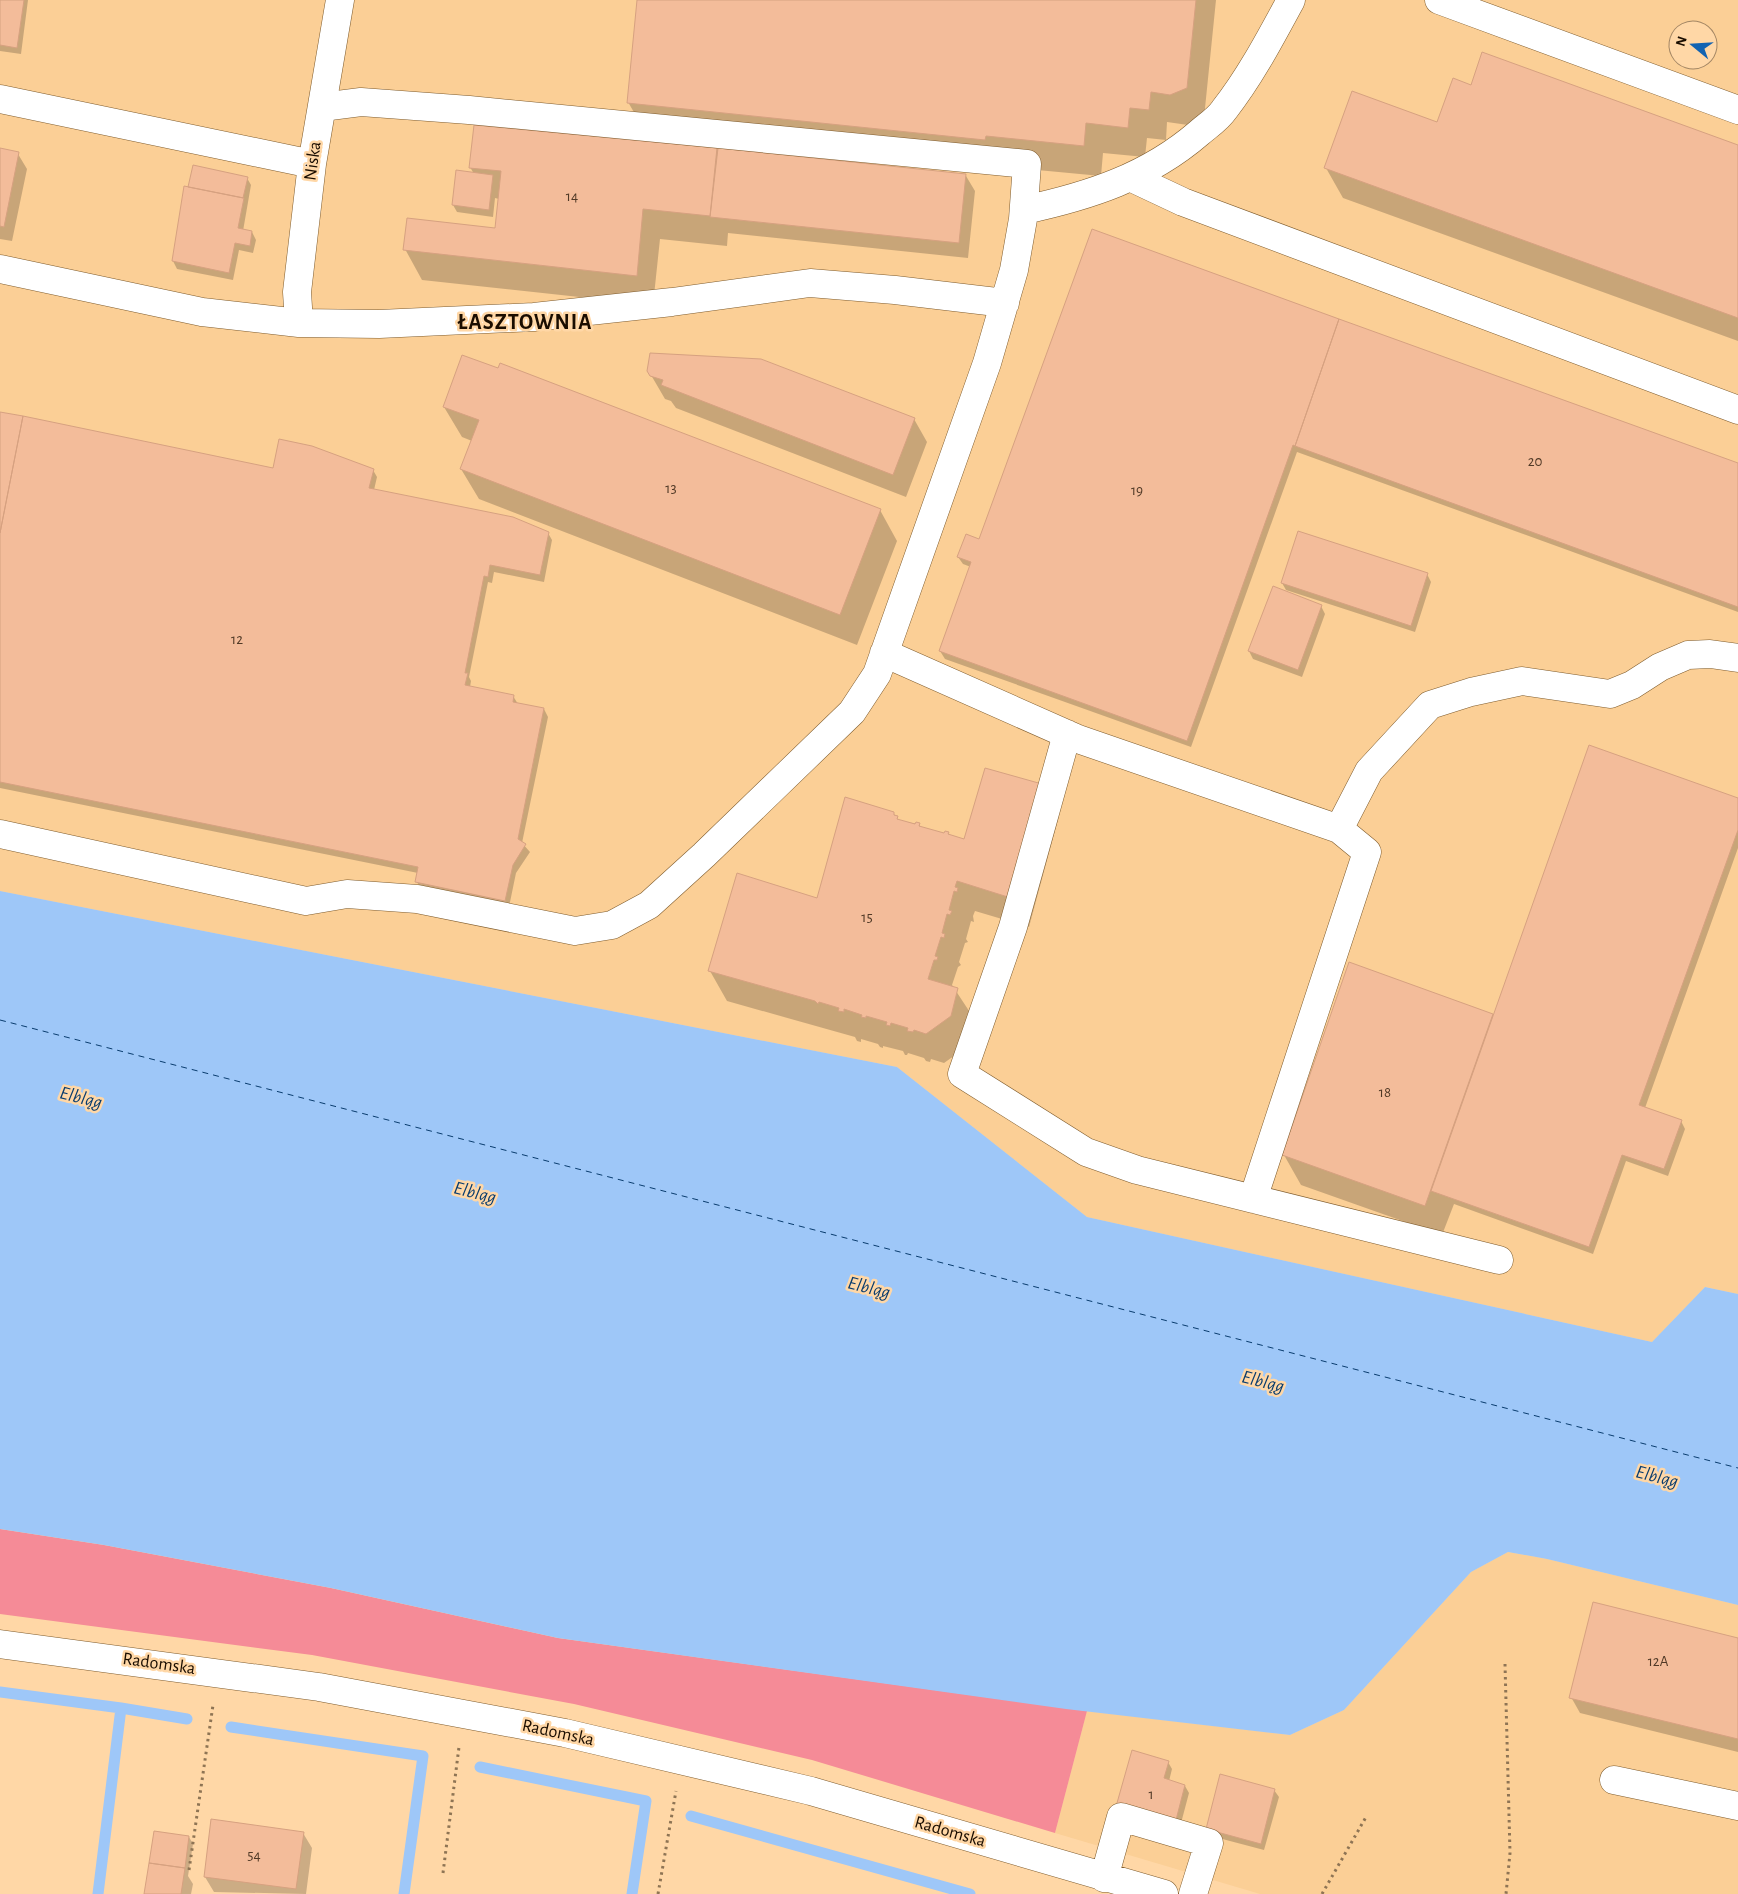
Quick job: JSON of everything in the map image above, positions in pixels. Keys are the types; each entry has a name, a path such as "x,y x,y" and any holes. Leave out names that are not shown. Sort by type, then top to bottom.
{"street":[{"name":"Niska","path":"298,323 296,292 312,164 340,0"},
{"path":"1024,210 1062,202 1132,178 1177,152 1223,112 1267,44 1291,0"},
{"path":"1439,0 1738,110"},
{"path":"0,99 312,164"},
{"path":"0,834 306,902 348,894 417,899 574,931 612,925 649,905 852,712 877,674 987,363 1005,302 1014,270 1024,210 1027,164 469,110 361,102 322,107"},
{"path":"1132,178 1183,202 1738,410"},
{"path":"0,268 202,312 298,323 379,324 534,318 810,283 1005,302"},
{"path":"884,653 1067,734 1339,829 1367,852 1253,1198"},
{"path":"1339,829 1369,771 1430,705 1471,692 1522,681 1610,694 1688,655 1710,654 1738,658"},
{"path":"1067,734 1013,927 962,1074 1086,1152 1137,1170 1499,1260"},
{"name":"Radomska","path":"0,1644 319,1687 564,1733 811,1791 1164,1894"},
{"path":"1614,1780 1738,1806"},
{"path":"1104,1878 1121,1817 1209,1843 1193,1894"}],"path":[{"path":"1504,1664 1510,1853 1506,1894"},
{"path":"189,1870 218,1672"},
{"path":"443,1873 463,1714"},
{"path":"658,1894 682,1761"},
{"path":"1322,1894 1366,1817"}],"shaded area":[{"path":"0,0 1738,0 1738,1294 1705,1287 1652,1342 1087,1217 897,1067 0,891"},
{"path":"0,1529 104,1545 331,1588 558,1638 1087,1711 1055,1833 812,1760 574,1704 312,1655 0,1614"},
{"path":"1508,1552 1547,1559 1738,1605 1738,1894 1260,1894 1055,1833 1087,1711 1290,1735 1344,1710 1471,1572"}],"water":[{"name":"Elbląg","path":"0,891 897,1067 1087,1217 1652,1342 1705,1287 1738,1294 1738,1605 1547,1559 1508,1552 1471,1572 1344,1710 1290,1735 1066,1709 558,1638 331,1588 104,1545 0,1529"}],"building":[{"path":"0,0 24,0 17,48 0,45"},
{"path":"637,0 1196,0 1187,88 1170,95 1151,92 1149,110 1130,108 1128,128 1086,123 1084,146 986,136 985,140 627,103"},
{"path":"1482,52 1738,145 1738,318 1324,168 1352,91 1437,122 1453,78 1471,85"},
{"path":"474,125 717,148 710,216 643,209 637,276 403,250 407,218 495,228 501,171 469,168"},
{"path":"0,148 19,152 4,227 0,226"},
{"path":"718,148 966,174 959,243 710,217"},
{"path":"193,165 248,177 243,198 188,187"},
{"path":"456,170 493,175 489,210 452,205"},
{"path":"184,186 244,198 238,228 252,231 250,246 235,243 229,273 172,261"},
{"path":"1092,229 1339,319 1295,446 1293,445 1187,741 939,651 971,562 957,557 966,534 979,539"},
{"path":"1339,319 1738,463 1738,607 1295,446"},
{"path":"650,353 761,359 915,418 893,475 661,385 663,380 650,376 647,371"},
{"path":"462,355 498,368 500,363 881,509 840,615 460,469 479,420 443,407"},
{"path":"0,412 23,416 0,533"},
{"path":"23,416 273,468 279,439 312,446 374,469 369,488 513,517 549,532 540,575 490,565 488,577 484,576 465,673 468,673 465,685 514,695 513,702 544,708 518,839 526,844 513,865 505,901 415,882 418,867 0,782 0,533"},
{"path":"1298,531 1428,573 1411,626 1281,583"},
{"path":"1273,586 1322,605 1298,670 1248,651"},
{"path":"1589,745 1738,798 1738,830 1639,1105 1682,1120 1664,1169 1622,1155 1589,1247 1431,1191"},
{"path":"985,768 1042,784 1011,898 957,881 955,887 958,888 957,892 954,891 949,910 952,911 950,915 947,914 942,933 945,934 944,938 941,937 935,956 938,957 937,960 934,960 928,979 958,988 951,1016 926,1034 914,1030 913,1032 907,1031 908,1028 891,1023 890,1026 886,1025 887,1022 866,1016 866,1018 861,1017 862,1015 844,1009 844,1012 838,1011 839,1008 819,1002 818,1004 815,1001 708,971 737,873 817,898 845,797 894,812 894,815 898,816 897,819 915,824 916,822 920,823 919,826 944,833 945,831 949,832 948,834 964,839"},
{"path":"1349,962 1493,1014 1425,1206 1282,1155"},
{"path":"1593,1602 1738,1638 1738,1739 1569,1698"},
{"path":"1132,1750 1169,1761 1164,1778 1185,1785 1176,1820 1117,1803"},
{"path":"1220,1774 1275,1789 1261,1844 1206,1829"},
{"path":"211,1819 304,1832 296,1889 204,1877"},
{"path":"154,1831 189,1836 185,1868 149,1863"},
{"path":"149,1863 185,1868 181,1894 144,1894"}],"waterway":[{"path":"0,1692 121,1708 98,1894"},
{"path":"121,1708 187,1719"},
{"path":"231,1727 423,1756 404,1894"},
{"path":"480,1767 646,1801 632,1894"},
{"path":"691,1816 970,1894"}],"ferry route":[{"path":"0,1020 1738,1468"}],"district":[{"name":"ŁASZTOWNIA","path":"525,322"}]}
